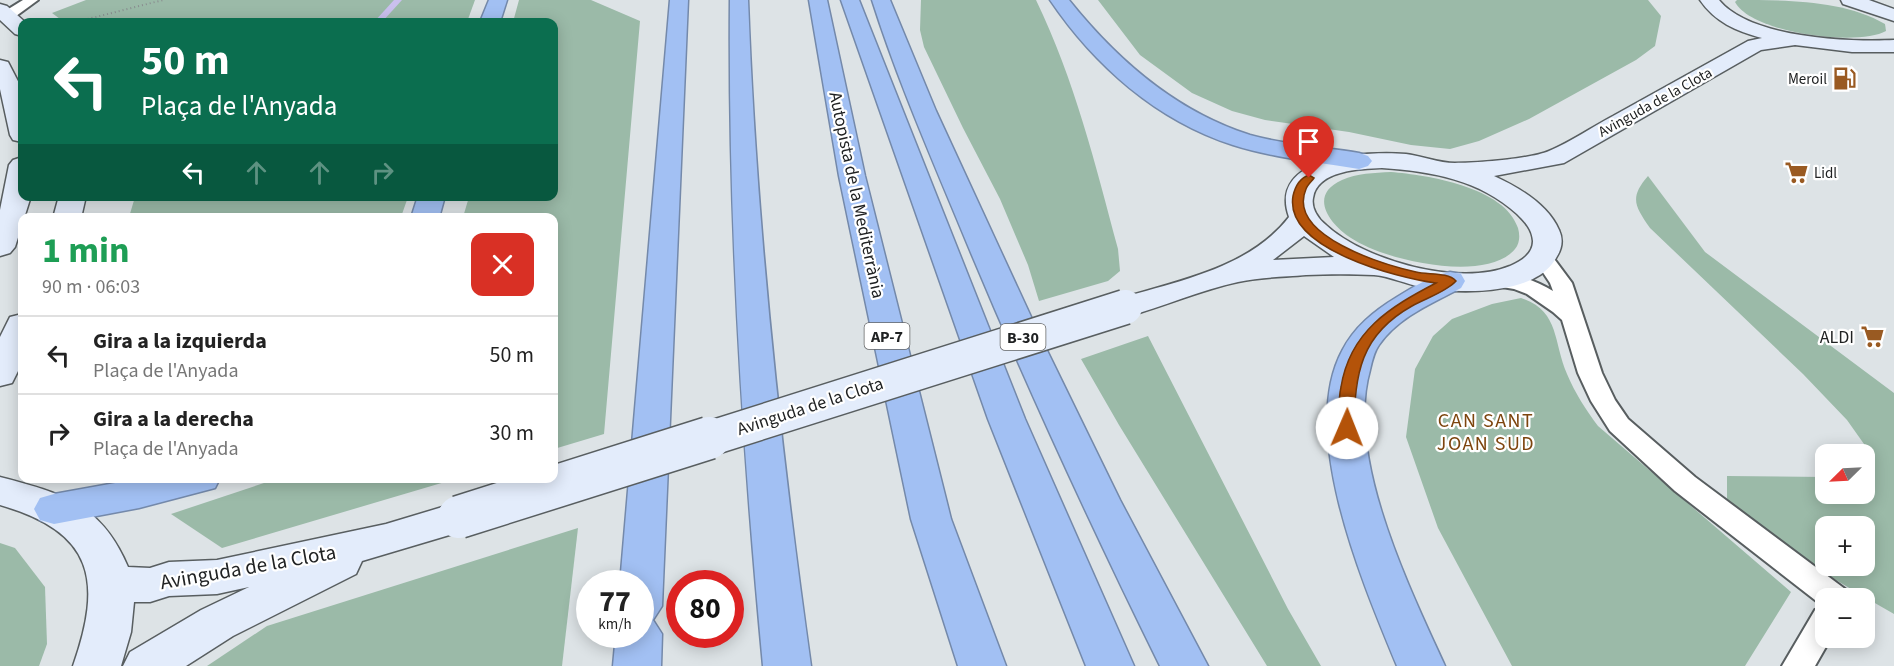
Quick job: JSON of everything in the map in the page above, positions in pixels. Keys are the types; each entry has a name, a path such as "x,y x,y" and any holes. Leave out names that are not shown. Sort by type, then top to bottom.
{"highway":[{"path":"491,18 498,0"},
{"path":"642,570 679,0"},
{"path":"739,0 740,90 749,270 770,522 787,666"},
{"name":"Autopista de la Mediterrània","path":"818,0 854,188 928,507 982,666"},
{"path":"850,0 933,230 1022,462 1110,666"},
{"name":"B-30","path":"881,0 911,78 1051,402 1184,666"},
{"path":"1059,0 1118,67 1156,98 1196,123 1269,147 1359,162"},
{"path":"1421,666 1370,539 1353,475 1347,428 1348,387 1358,352 1379,324 1404,305 1450,281"},
{"path":"54,508 139,494 182,483"},
{"path":"1401,621 1428,666"},
{"path":"637,666 638,648"}],"street":[{"path":"1709,0 1720,13 1754,37"},
{"path":"1851,0 1880,8"},
{"path":"4,13 18,26"},
{"name":"Avinguda de la Clota","path":"1445,169 1489,169 1555,158 1754,37 1795,39 1830,45"},
{"path":"1830,45 1870,48 1894,46"},
{"path":"1830,45 1862,54 1887,67"},
{"path":"0,67 12,86 18,103"},
{"name":"Avinguda de la Clota","path":"1530,210 1532,194 1555,158"},
{"path":"1359,162 1400,162 1445,169 1486,183 1511,196 1530,210 1539,220 1547,239 1542,256 1523,271 1491,280 1450,281 1420,277 1380,267 1331,244 1314,231 1303,218 1297,199 1304,183 1322,170 1359,162"},
{"path":"0,247 10,224 18,193"},
{"name":"Avinguda de la Clota","path":"1235,273 1290,235 1303,218"},
{"name":"Avinguda de la Clota","path":"110,583 150,585 169,579 217,577 386,540 1235,273 1310,266 1380,267"},
{"path":"0,375 18,333"},
{"path":"0,491 28,498 68,515 89,533 103,556 110,583 111,612 97,666"},
{"name":"Avinguda de la Clota","path":"147,666 217,623 386,540"}],"lane":[{"path":"4,13 32,0"},
{"path":"1542,256 1561,283 1590,373 1603,401 1619,425 1685,484 1821,588"},
{"path":"1491,280 1515,282 1539,290 1571,317"},
{"path":"1798,666 1815,637"}],"path":[{"path":"92,18 163,0"}],"green space":[{"path":"86,0 475,0 468,18 59,18 52,13"},
{"path":"519,0 591,0 640,21 604,434 558,448 558,213 464,213 468,201 558,201 558,18 514,18"},
{"path":"921,0 1036,0 1073,92 1118,249 1120,271 1108,281 1039,301 1028,265 1000,199 924,47 920,30"},
{"path":"1098,0 1648,0 1661,16 1655,46 1636,60 1529,119 1479,141 1450,149 1411,145 1349,132 1265,120 1232,111 1192,93 1140,55"},
{"path":"1737,0 1795,1 1833,6 1869,16 1885,24 1886,31 1872,36 1853,38 1806,34 1761,22 1745,13 1735,2"},
{"path":"1391,172 1444,180 1482,193 1498,202 1510,214 1518,228 1517,247 1501,259 1482,265 1459,267 1434,265 1386,254 1351,238 1330,217 1324,201 1326,193 1332,186 1354,176"},
{"path":"1648,176 1705,252 1894,393 1894,614 1875,603 1875,588 1850,588 1829,576 1875,576 1875,516 1815,516 1815,567 1766,533 1727,501 1727,476 1815,477 1815,504 1875,504 1875,444 1864,444 1847,420 1803,374 1650,228 1636,202 1638,190"},
{"path":"134,201 407,201 402,213 130,213"},
{"path":"1521,298 1534,304 1549,319 1570,381 1598,426 1791,592 1745,666 1512,666 1438,528 1406,437 1415,369 1433,336 1452,319 1492,304"},
{"path":"1148,336 1288,609 1321,666 1267,666 1081,359"},
{"path":"264,483 441,483 222,548 171,514"},
{"path":"578,528 562,666 207,666 267,626"},
{"path":"0,543 15,548 45,587 47,644 39,666 0,666"}],"waterway":[{"path":"382,18 398,0"}],"place":[{"name":"Meroil","path":"1845,79"},
{"name":"Lidl","path":"1796,173"},
{"name":"ALDI","path":"1872,337"}],"district":[{"name":"CAN SANT JOAN SUD","path":"1486,432"}],"route":[{"path":"1309,178 1300,188 1298,205 1307,224 1322,238 1341,251 1380,267 1420,277 1450,281 1404,305 1379,324 1358,352 1348,387 1347,428"}]}
